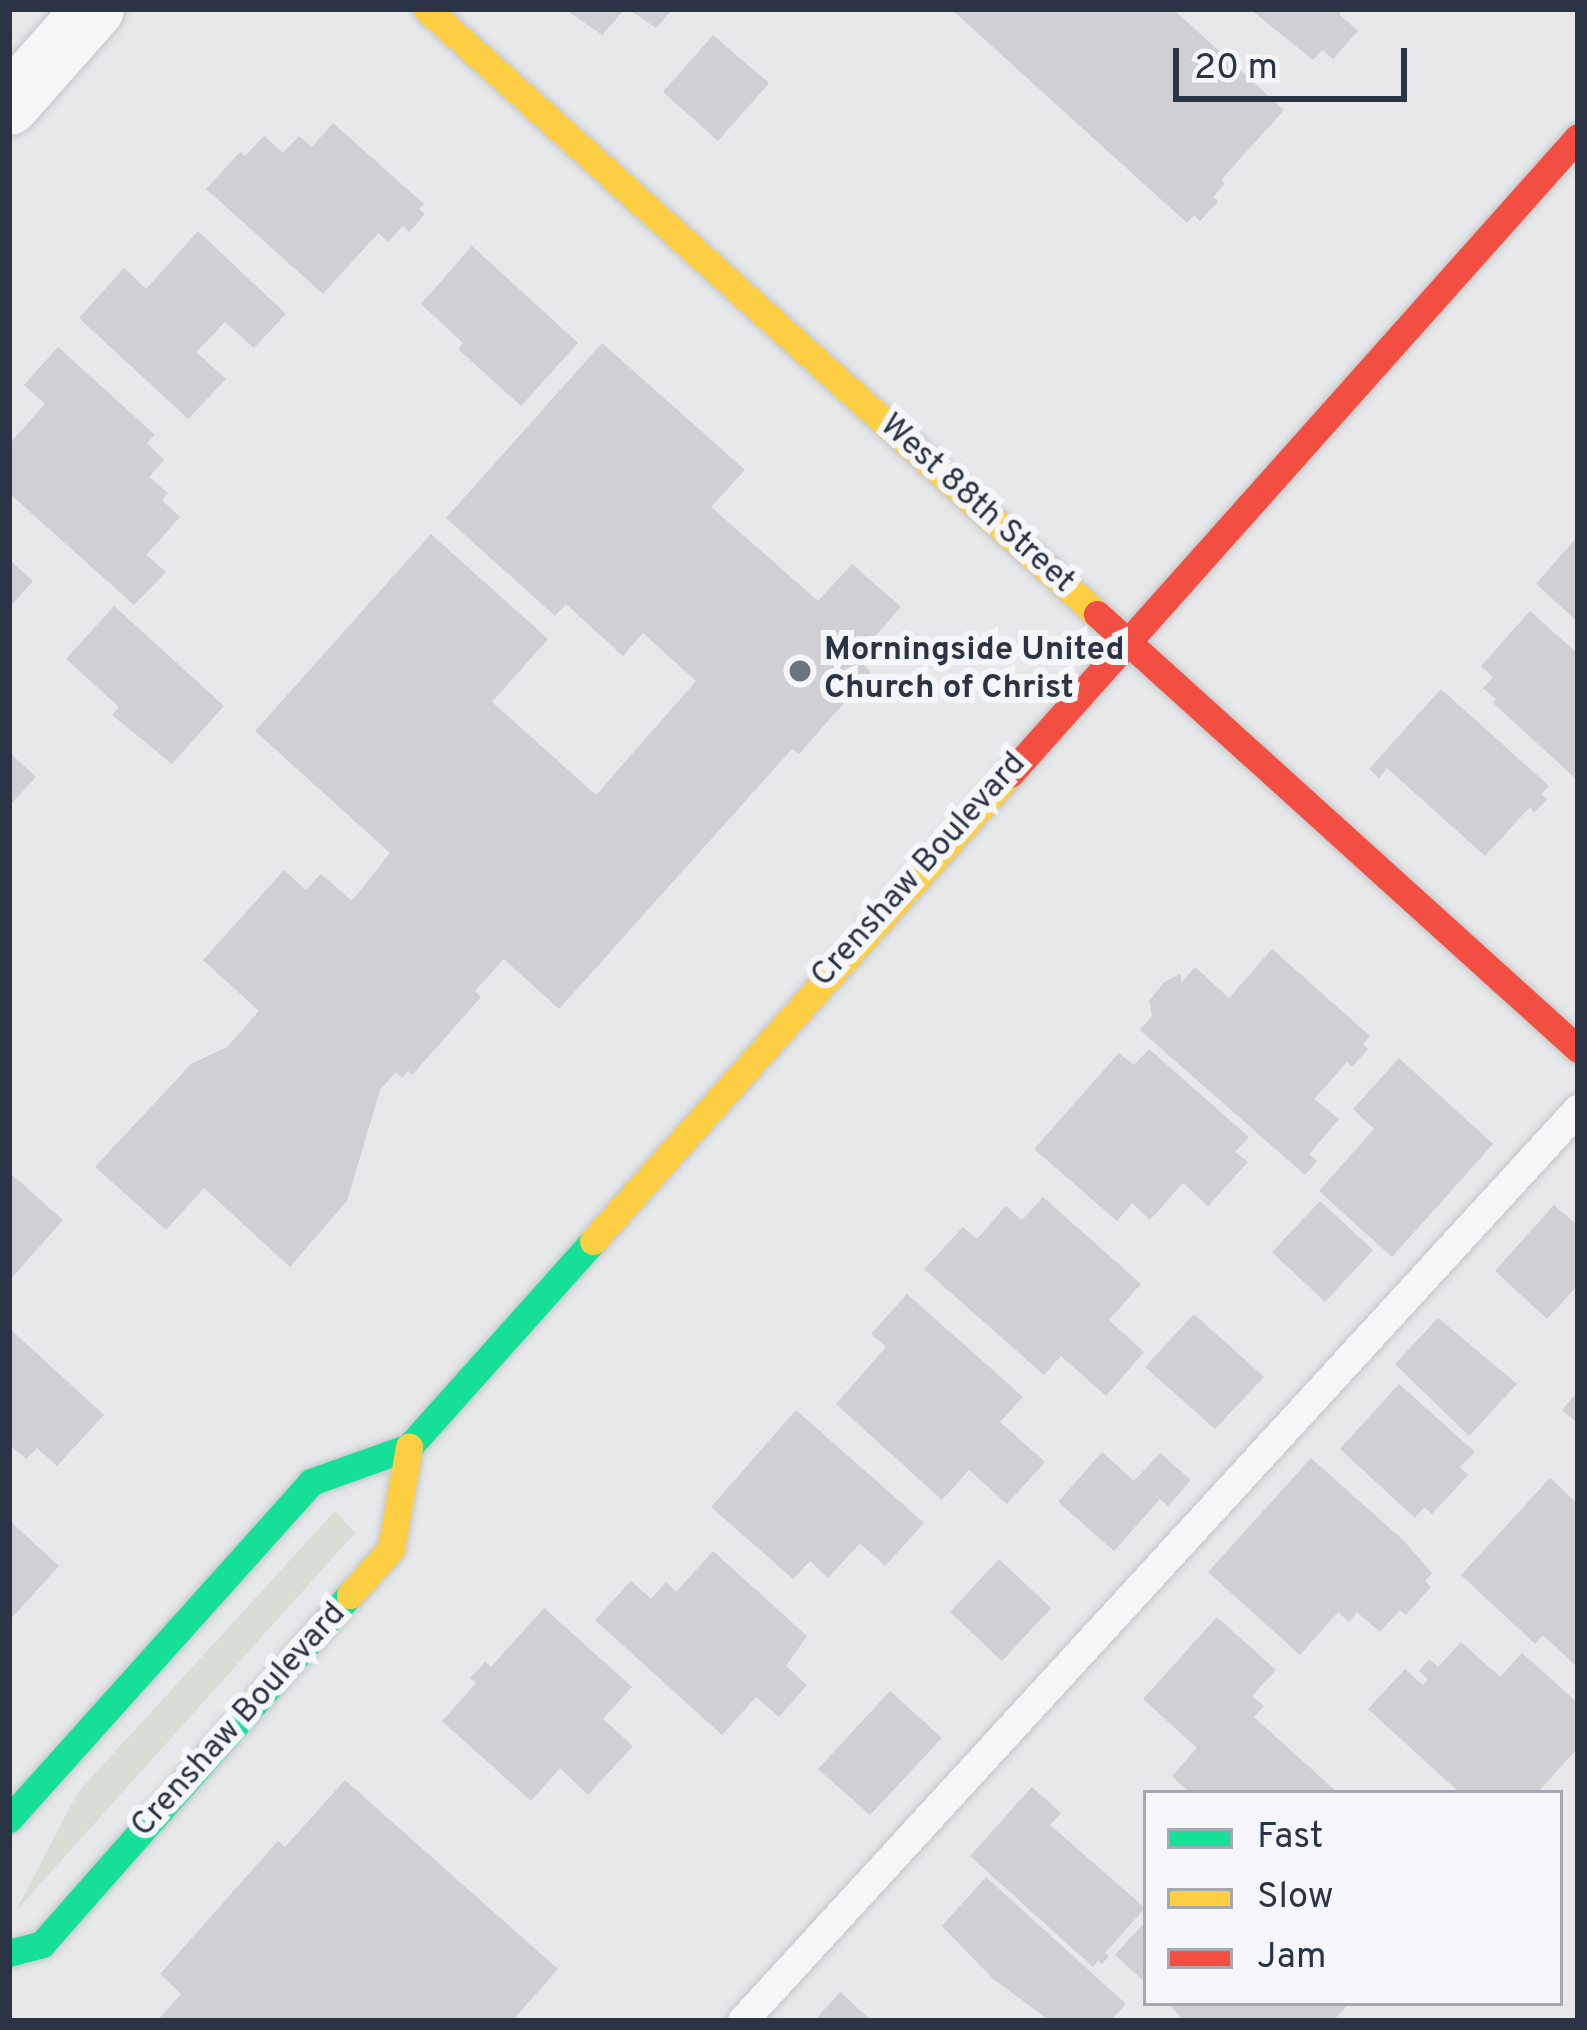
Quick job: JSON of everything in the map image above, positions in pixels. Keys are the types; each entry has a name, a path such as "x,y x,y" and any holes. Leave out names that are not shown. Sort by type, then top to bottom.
{"main road":[{"name":"West 88th Street","path":"427,9 1578,1049"},
{"name":"Crenshaw Boulevard","path":"9,1820 310,1482 409,1448 1578,137"},
{"name":"Crenshaw Boulevard","path":"9,1953 42,1944 392,1550 409,1448"}],"street":[{"path":"9,105 94,9"}],"lane":[{"path":"742,2021 1578,1110"}],"shaded area":[{"path":"335,1511 355,1533 16,1911 78,1792"}],"building":[{"path":"565,9 625,9 602,35"},
{"path":"628,9 673,9 656,28"},
{"path":"951,9 1173,9 1284,110 1221,180 1225,183 1213,197 1218,201 1200,221 1194,215 1187,223"},
{"path":"1250,9 1343,9 1339,14 1358,31 1333,59 1322,50 1313,60"},
{"path":"713,35 769,83 718,141 663,92"},
{"path":"333,123 424,204 419,209 425,214 409,232 403,226 388,242 378,233 323,294 206,189 240,152 245,156 264,136 283,153 299,136 312,147"},
{"path":"198,231 286,314 254,348 225,322 196,352 226,379 188,419 79,318 124,268 146,289"},
{"path":"472,246 578,343 521,406 458,349 463,343 421,304"},
{"path":"602,343 745,470 711,507 818,601 852,564 901,607 856,658 871,672 799,754 792,749 559,1009 504,959 475,991 481,997 412,1075 408,1071 402,1078 396,1072 380,1090 347,1201 290,1267 204,1188 166,1230 95,1167 191,1064 227,1047 259,1011 203,960 284,870 306,890 321,874 352,901 390,853 255,731 431,534 548,639 492,702 596,795 696,681 643,633 623,656 566,604 555,616 446,518"},
{"path":"58,347 155,435 147,443 164,460 149,477 168,493 162,500 180,517 146,555 166,572 134,605 9,493 9,444 45,404 24,385"},
{"path":"1578,536 1578,622 1536,584"},
{"path":"9,559 33,581 9,608"},
{"path":"114,606 224,706 172,764 112,715 119,707 66,659"},
{"path":"1530,611 1578,654 1575,778 1493,703 1496,699 1483,688 1493,677 1481,666"},
{"path":"1441,689 1549,786 1541,794 1547,799 1534,813 1530,807 1485,856 1387,768 1379,778 1369,769"},
{"path":"9,752 36,777 9,806"},
{"path":"1272,949 1370,1036 1363,1044 1368,1049 1352,1067 1347,1062 1314,1099 1339,1119 1309,1154 1317,1161 1305,1175 1140,1030 1152,1016 1149,1001 1164,982 1180,974 1182,982 1195,967 1229,998"},
{"path":"1149,1049 1249,1137 1235,1152 1248,1162 1208,1206 1183,1183 1150,1220 1132,1203 1117,1221 1034,1149 1119,1053 1134,1065"},
{"path":"1399,1058 1493,1144 1392,1257 1319,1191 1374,1129 1353,1109"},
{"path":"9,1172 63,1220 9,1281"},
{"path":"1043,1197 1141,1284 1109,1320 1144,1352 1106,1396 1061,1356 1044,1375 924,1269 963,1227 977,1239 1006,1206 1022,1220"},
{"path":"1320,1201 1373,1250 1325,1302 1272,1252"},
{"path":"1554,1205 1578,1226 1578,1285 1547,1319 1495,1271"},
{"path":"907,1294 1023,1397 1000,1422 1045,1462 1007,1504 969,1470 942,1500 836,1404 886,1347 871,1334"},
{"path":"1194,1314 1264,1377 1215,1429 1145,1367"},
{"path":"1438,1318 1517,1384 1469,1436 1395,1364"},
{"path":"9,1328 104,1415 57,1466 37,1448 26,1459 9,1444"},
{"path":"1399,1384 1475,1452 1460,1467 1468,1475 1432,1514 1424,1507 1415,1518 1340,1449"},
{"path":"1578,1391 1578,1424 1562,1410"},
{"path":"796,1410 924,1523 885,1566 860,1543 828,1578 810,1561 793,1579 711,1507"},
{"path":"1102,1452 1134,1481 1160,1453 1191,1480 1168,1506 1160,1499 1114,1551 1058,1502"},
{"path":"1311,1458 1403,1540 1432,1573 1425,1581 1431,1587 1406,1615 1400,1610 1380,1632 1357,1612 1349,1622 1338,1612 1300,1655 1208,1572"},
{"path":"1550,1478 1578,1504 1578,1668 1543,1635 1535,1644 1461,1575"},
{"path":"9,1520 59,1566 9,1621"},
{"path":"713,1551 807,1636 786,1666 807,1685 779,1717 756,1697 722,1735 595,1620 631,1581 651,1599 666,1582 676,1592"},
{"path":"999,1559 1051,1608 1002,1661 950,1612"},
{"path":"544,1608 632,1687 603,1719 633,1746 588,1795 560,1768 531,1801 442,1721 476,1683 470,1678 485,1662 491,1667"},
{"path":"1217,1617 1276,1670 1252,1696 1264,1706 1254,1717 1335,1790 1187,1790 1172,1776 1197,1748 1143,1699"},
{"path":"1461,1642 1500,1677 1522,1653 1578,1703 1578,1748 1540,1790 1457,1790 1368,1709 1405,1669 1423,1685 1428,1679 1419,1671 1429,1659 1438,1667"},
{"path":"890,1691 942,1738 870,1815 818,1769"},
{"path":"345,1780 558,1969 512,2021 157,2021 181,1994 160,1974 278,1841 285,1847"},
{"path":"1032,1787 1061,1813 1050,1825 1143,1910 1105,1953 1109,1956 1102,1964 1098,1961 1093,1967 970,1856"},
{"path":"986,1877 1126,2004 1110,2021 1050,2021 992,1978 942,1926"},
{"path":"1143,1924 1143,1980 1115,1955"},
{"path":"840,1992 872,2021 814,2021"},
{"path":"1171,2006 1346,2006 1333,2021 1184,2021"}],"traffic: fast":[{"path":"9,1819 311,1482 409,1447 593,1241"},
{"path":"9,1953 42,1944 350,1595"}],"traffic: slow":[{"path":"427,9 1097,614"},
{"path":"593,1241 1010,774"},
{"path":"350,1595 391,1549 409,1447"}],"traffic: jam":[{"path":"1010,774 1578,137"},
{"path":"1097,614 1578,1049"}],"place":[{"name":"Morningside United Church of Christ","path":"800,671"}]}
